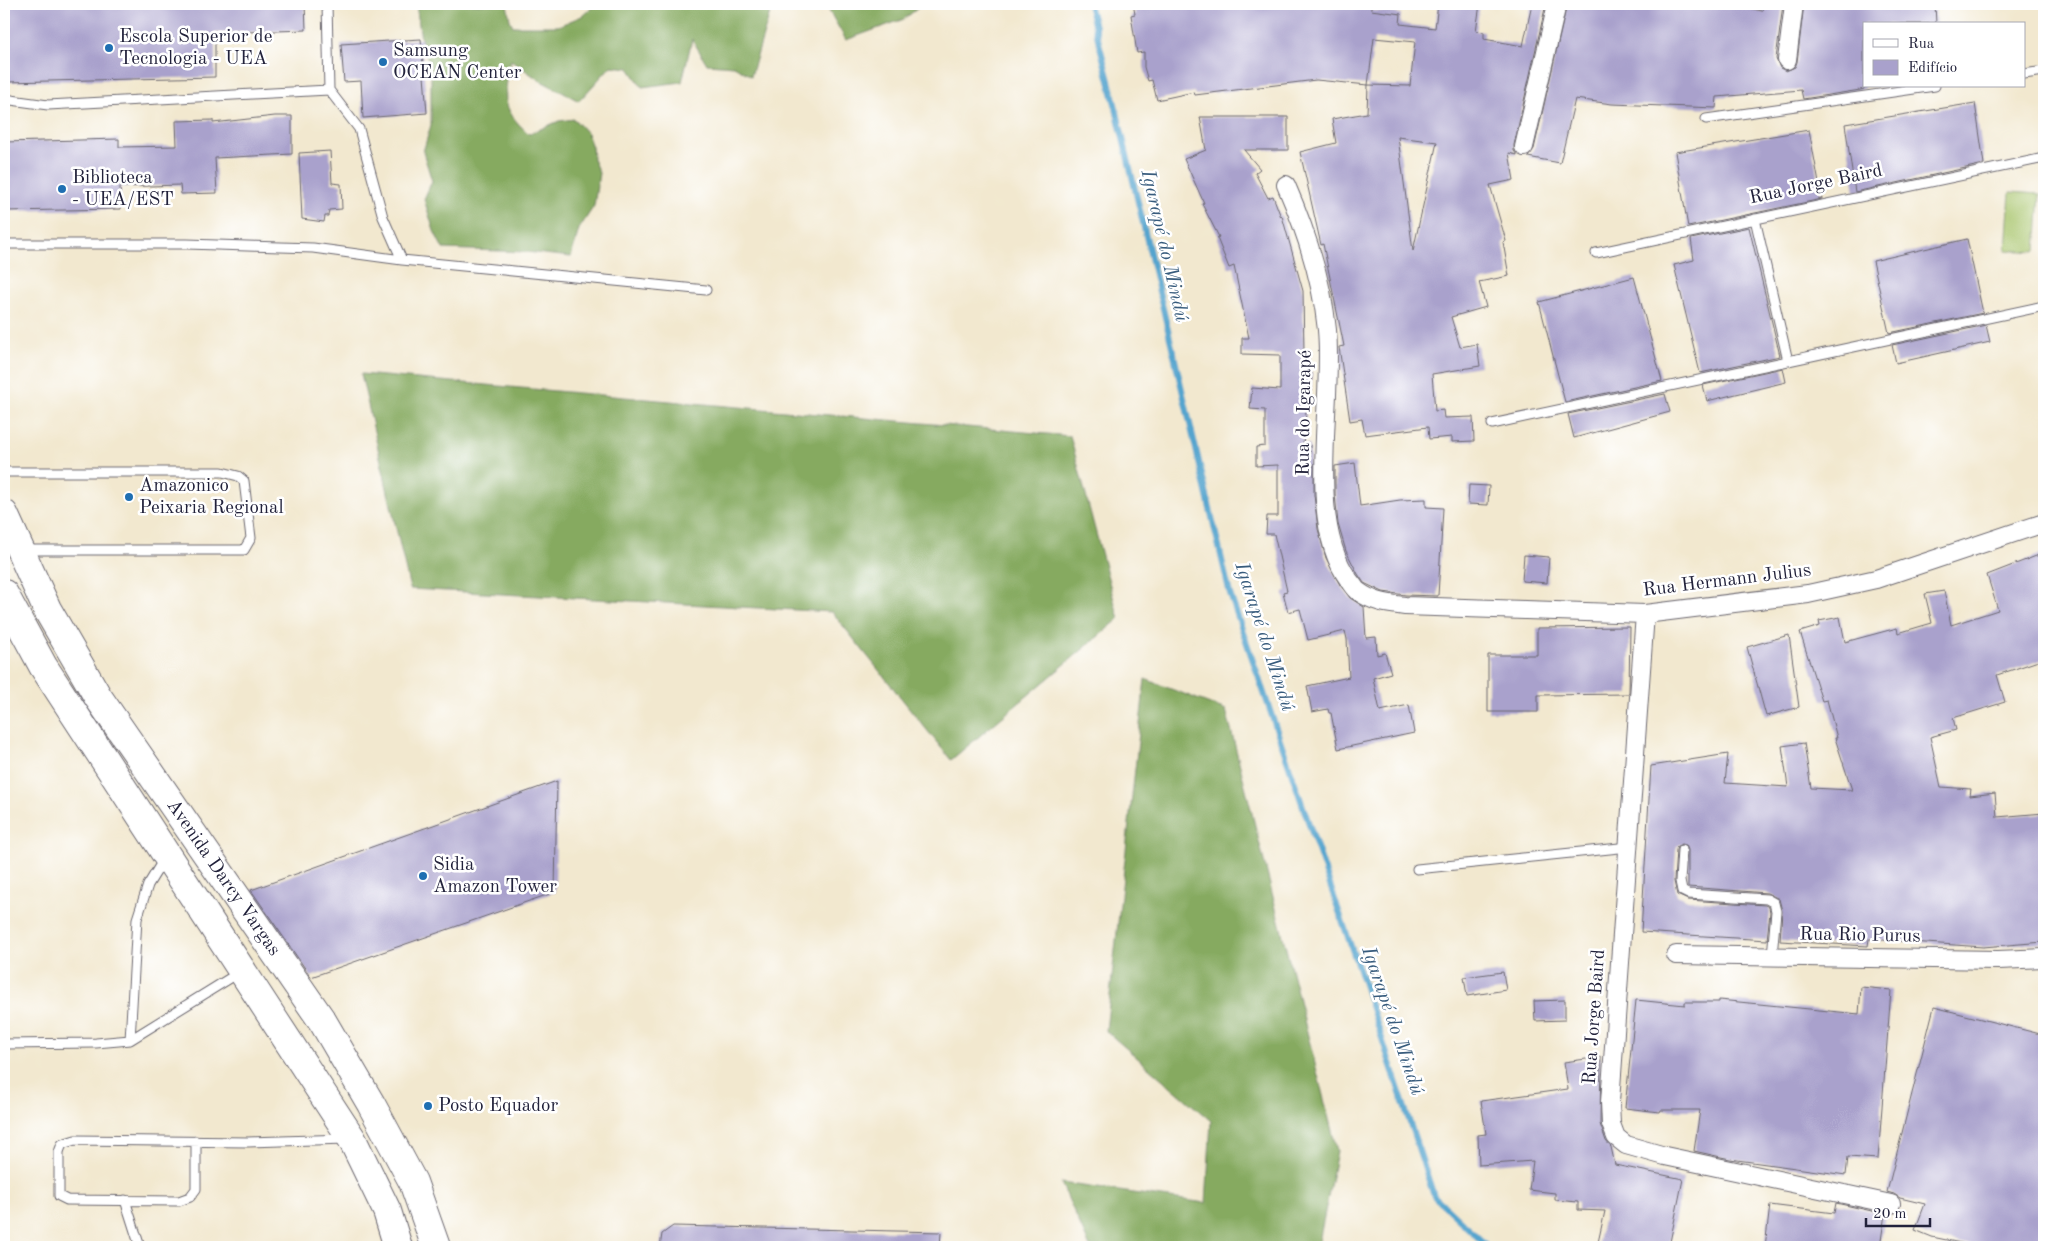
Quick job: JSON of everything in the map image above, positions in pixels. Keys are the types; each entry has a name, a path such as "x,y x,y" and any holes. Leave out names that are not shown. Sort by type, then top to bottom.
{"main road":[{"name":"Avenida Darcy Vargas","path":"4,514 47,609 98,697 322,1022 347,1063 412,1182 436,1247"},
{"name":"Avenida Darcy Vargas","path":"4,594 43,666 352,1139 388,1211 398,1247"}],"street":[{"path":"1524,147 1557,4"},
{"path":"1787,60 1794,4"},
{"name":"Rua do Igarapé","path":"1286,185 1300,216 1309,251 1319,276 1327,330 1329,367 1325,507 1334,553 1344,573 1357,591 1378,602 1405,606"},
{"name":"Rua Hermann Julius","path":"1405,606 1645,614 1808,594 1876,579 2044,521"},
{"name":"Rua Jorge Baird","path":"1645,614 1610,1102 1610,1124 1616,1137 1626,1145 1665,1156 1891,1204"},
{"name":"Rua Rio Purus","path":"1676,956 1998,960 2044,958"}],"lane":[{"path":"327,4 329,90 359,129 383,217 402,260"},
{"path":"2026,74 2044,71"},
{"path":"1706,119 1921,88"},
{"path":"4,96 11,100 48,105 329,90"},
{"name":"Rua Jorge Baird","path":"1596,253 2044,158"},
{"path":"1755,219 1788,361"},
{"path":"4,244 187,244 313,248 402,260 706,290"},
{"path":"1492,424 2044,306"},
{"path":"4,472 222,472 238,476 244,481 251,538 244,550 19,550"},
{"path":"1417,869 1629,847"},
{"path":"1682,850 1680,881 1682,891 1688,894 1767,899 1774,903 1776,911 1772,956"},
{"path":"130,1040 137,919 148,885 166,855"},
{"path":"4,1044 130,1040 242,971"},
{"path":"196,1141 196,1189 190,1198 179,1200 67,1200 59,1196 59,1152 62,1144 75,1140 352,1139"},
{"path":"125,1200 140,1247"}],"green space":[{"path":"416,4 507,4 513,26 558,26 582,16 596,4 801,4 794,8 770,13 751,76 734,66 707,64 692,39 682,82 642,87 629,68 611,66 579,101 539,80 511,60 506,101 508,108 519,125 529,134 559,121 574,119 587,133 592,147 593,159 599,173 594,206 579,229 571,257 526,252 443,249 434,231 424,199 432,181 423,152 431,125 431,69 421,39"},
{"path":"825,4 922,5 904,19 846,40"},
{"path":"2010,192 2040,194 2036,252 2006,250"},
{"path":"361,374 1070,436 1119,619 951,760 832,612 410,589"},
{"path":"1145,679 1226,710 1337,1151 1318,1247 1090,1247 1061,1183 1206,1203 1211,1121 1106,1031"}],"building":[{"name":"Escola Superior de Tecnologia - UEA","path":"4,4 305,4 306,30 215,33 215,77 7,82 7,63 4,63"},
{"path":"1133,4 1371,4 1371,10 1401,14 1400,24 1435,28 1438,4 1480,4 1476,31 1484,32 1484,39 1523,46 1532,4 1546,4 1514,145 1514,151 1517,155 1509,153 1514,180 1490,185 1506,241 1503,242 1509,276 1479,282 1486,307 1451,317 1460,347 1477,344 1480,366 1432,374 1435,411 1443,410 1444,418 1473,417 1474,441 1452,442 1452,437 1429,439 1428,427 1365,435 1362,419 1350,421 1339,347 1344,346 1323,244 1321,245 1300,152 1336,143 1332,119 1367,113 1368,85 1316,80 1195,95 1194,92 1157,100 1152,80 1148,81 1144,67 1144,52 1137,53 1131,15 1135,14","holes":["1374,38 1415,42 1410,86 1368,85","1398,137 1437,142 1413,251"]},
{"path":"1567,4 1731,4 1762,11 1763,4 1783,4 1776,59 1780,68 1786,71 1795,67 1797,62 1804,4 1935,4 1936,22 1863,22 1864,89 1803,99 1801,90 1717,97 1716,108 1612,104 1575,99 1560,163 1528,157 1534,149"},
{"name":"Samsung OCEAN Center","path":"421,39 427,113 363,118 361,81 344,82 341,44"},
{"path":"1975,103 1984,164 1855,192 1845,124"},
{"path":"275,116 292,116 292,154 215,158 217,193 181,194 180,185 120,187 121,209 4,211 4,142 119,139 119,147 177,146 176,121 213,120 213,123"},
{"path":"1200,117 1288,117 1288,150 1244,150 1260,169 1255,173 1268,198 1273,196 1282,216 1303,291 1304,355 1309,355 1309,373 1312,373 1311,391 1308,391 1303,445 1310,445 1310,465 1314,465 1314,495 1318,529 1326,558 1340,585 1350,598 1364,607 1366,638 1376,637 1377,655 1385,653 1391,673 1373,678 1380,711 1409,705 1414,733 1338,749 1331,713 1329,713 1328,709 1312,712 1307,686 1349,677 1347,639 1345,631 1308,640 1300,609 1288,612 1283,592 1287,591 1274,534 1266,534 1267,516 1278,516 1278,465 1256,466 1256,447 1265,446 1265,410 1250,409 1252,388 1280,390 1280,355 1242,354 1242,338 1249,338 1234,266 1229,268 1217,238 1219,237 1202,204 1204,203 1184,159 1206,150"},
{"path":"1809,130 1822,199 1688,227 1675,152"},
{"path":"330,151 332,183 341,184 342,209 329,210 324,222 302,219 299,153"},
{"path":"1749,227 1780,356 1700,373 1674,265 1694,260 1691,239"},
{"path":"1967,239 1983,313 1889,333 1873,261"},
{"path":"1634,277 1662,381 1565,402 1539,302"},
{"path":"1986,325 1990,342 1896,363 1892,345"},
{"path":"1783,368 1786,382 1707,401 1703,385"},
{"path":"1665,394 1670,412 1574,438 1568,414"},
{"path":"1355,463 1360,506 1400,500 1426,499 1426,507 1443,508 1438,596 1383,592 1364,583 1358,574 1346,551 1338,524 1335,494 1335,466"},
{"path":"1469,485 1489,486 1488,505 1468,504"},
{"path":"2044,553 2044,659 1997,675 2005,702 1953,718 1956,730 1930,737 1941,787 1971,789 1970,796 1995,793 1997,817 2044,813 2044,942 1983,947 1869,939 1868,946 1780,941 1782,911 1779,899 1767,893 1688,887 1688,850 1686,845 1682,844 1677,846 1676,850 1674,881 1677,895 1688,900 1765,905 1769,907 1767,940 1641,932 1651,766 1728,754 1725,783 1788,787 1782,746 1804,743 1811,788 1852,790 1835,738 1837,738 1827,700 1822,701 1800,632 1820,626 1819,621 1840,617 1845,642 1897,628 1898,633 1932,623 1925,594 1944,591 1951,625 1998,610 1987,575"},
{"path":"1524,555 1549,557 1547,583 1522,581"},
{"path":"1630,627 1629,694 1538,695 1538,712 1488,712 1488,655 1537,655 1537,628"},
{"path":"1789,635 1799,707 1766,716 1747,647"},
{"name":"Sidia Amazon Tower","path":"557,781 555,892 311,977 251,890"},
{"path":"1503,972 1506,990 1467,996 1464,977"},
{"path":"1861,987 1891,990 1878,1159 1848,1157 1846,1175 1730,1159 1694,1151 1700,1110 1661,1110 1660,1112 1625,1108 1636,1000 1685,1005 1685,1002 1719,1002 1719,1000 1859,1014"},
{"path":"1565,1000 1565,1020 1535,1021 1534,1001"},
{"path":"1934,1007 2044,1035 2044,1234 2036,1247 1980,1247 1932,1237 1915,1230 1925,1204 1900,1198 1887,1192"},
{"path":"1601,1057 1600,1124 1606,1141 1611,1147 1615,1165 1683,1179 1669,1247 1597,1247 1605,1211 1578,1210 1578,1202 1555,1200 1555,1193 1529,1190 1533,1161 1479,1165 1478,1135 1486,1134 1481,1101 1568,1089 1564,1062"},
{"path":"1836,1203 1885,1214 1880,1247 1765,1247 1770,1205 1834,1213"},
{"path":"673,1226 941,1232 940,1247 660,1247 662,1234"}],"waterway":[{"name":"Igarapé do Mindú","path":"1089,4 1115,104 1230,594 1364,984 1434,1196 1488,1247"}],"place":[{"name":"Escola Superior de Tecnologia - UEA","path":"109,48"},
{"name":"Samsung OCEAN Center","path":"383,62"},
{"name":"Biblioteca - UEA/EST","path":"62,189"},
{"name":"Amazonico Peixaria Regional","path":"129,497"},
{"name":"Sidia Amazon Tower","path":"423,876"},
{"name":"Posto Equador","path":"428,1106"}]}
